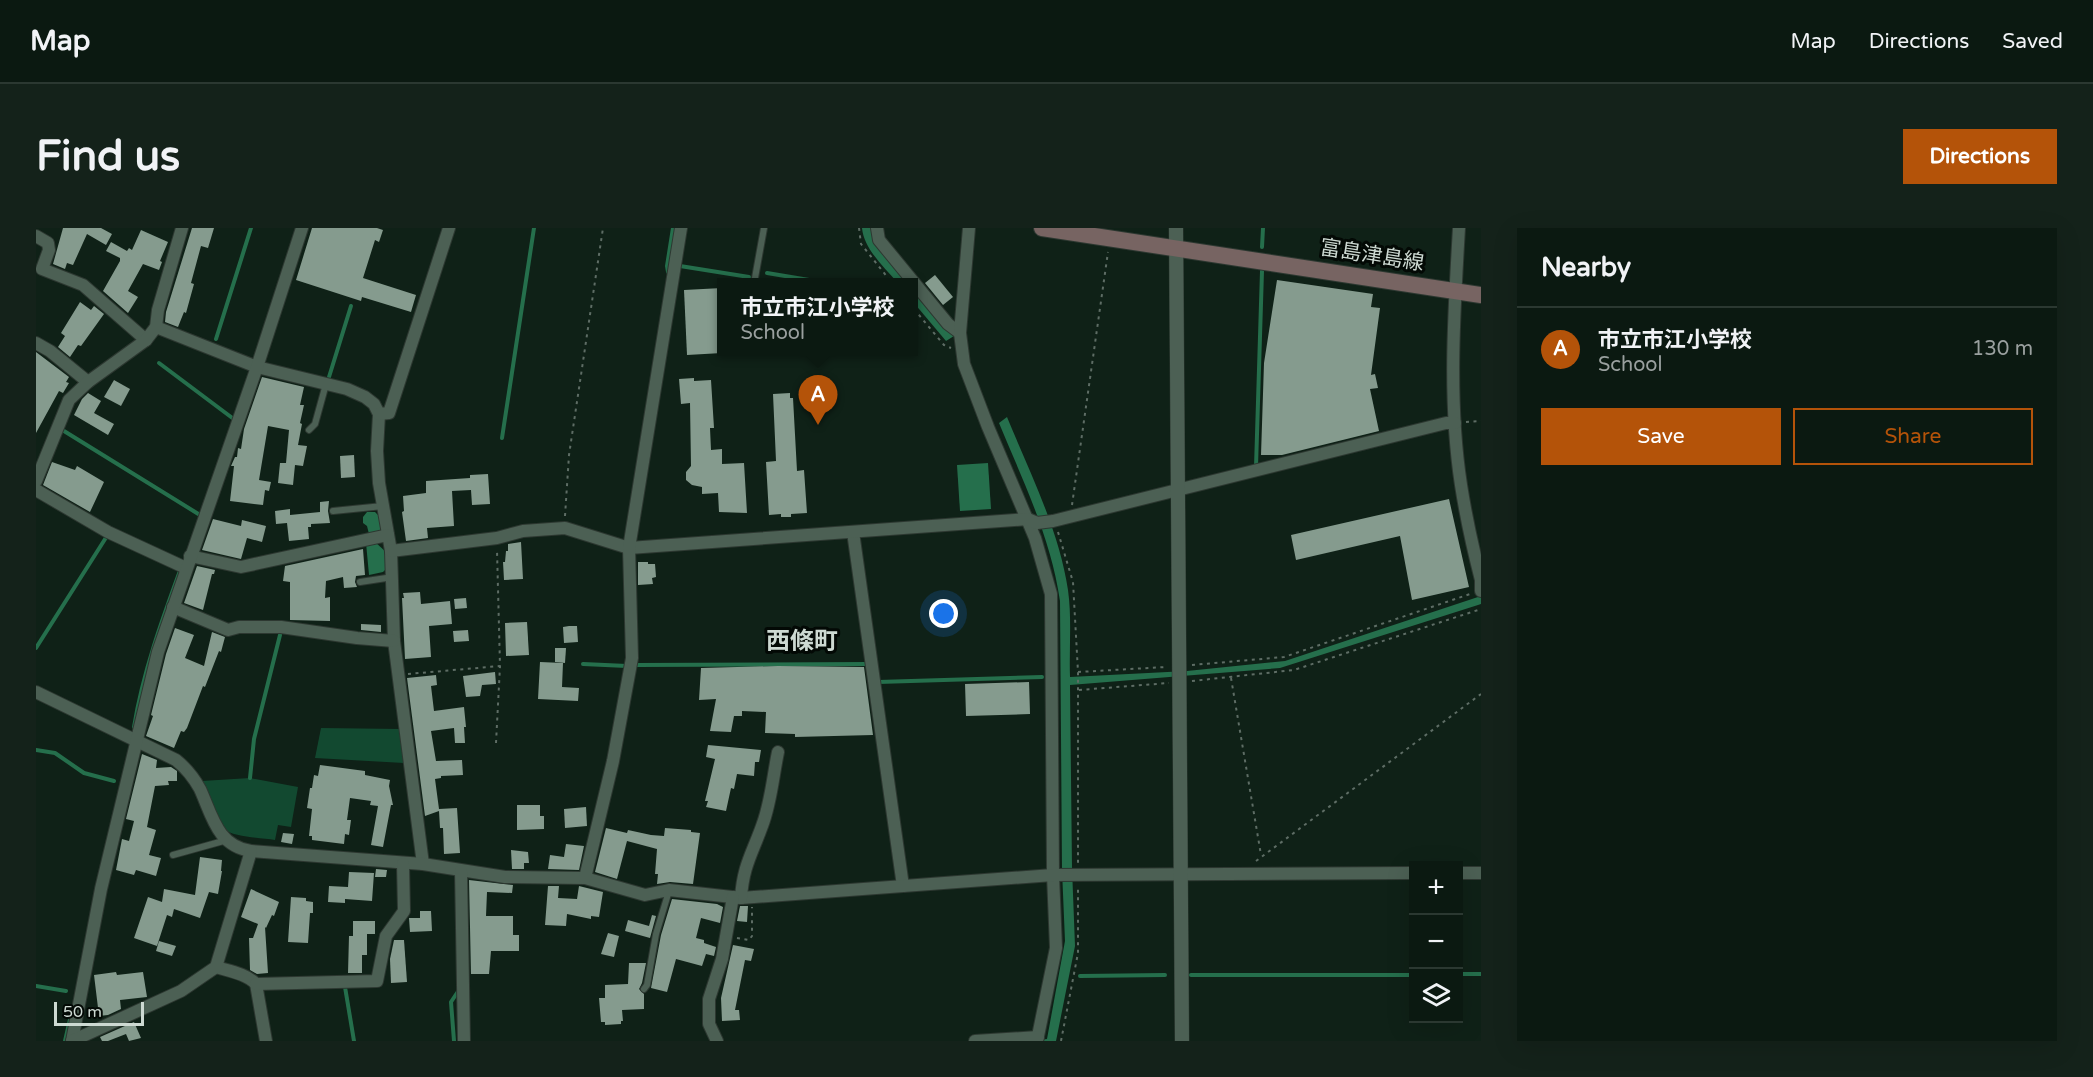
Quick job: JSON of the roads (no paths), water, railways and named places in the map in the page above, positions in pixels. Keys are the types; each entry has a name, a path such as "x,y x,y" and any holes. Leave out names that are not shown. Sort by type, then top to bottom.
{"main road":[{"name":"富島津島線","path":"1042,228 1481,295"}],"street":[{"path":"36,481 69,400 88,382 146,340 156,327 158,310 182,228"},
{"path":"72,1041 101,890 158,652 257,367 302,228"},
{"path":"379,414 389,413 449,228"},
{"path":"585,878 613,761 632,658 628,548 681,228"},
{"path":"877,228 879,240 910,278"},
{"path":"969,228 960,333 964,364 974,393 1032,521 1051,594 1056,875 1056,948 1037,1039 975,1041"},
{"path":"1176,228 1182,1041"},
{"path":"1459,228 1455,291 1455,423 1460,483 1481,580 1481,591"},
{"path":"36,237 48,243 49,250 42,269 83,285 146,340"},
{"path":"918,287 948,324 960,333"},
{"path":"156,327 257,367 347,389 374,404 379,414 377,451 379,483 391,551 397,675 423,864"},
{"path":"36,343 50,351 88,382"},
{"path":"391,551 497,538 523,531 565,528 628,548 1054,521 1446,423 1455,423"},
{"path":"36,490 108,532 188,562 241,567 388,535"},
{"path":"853,532 903,886"},
{"path":"173,608 228,630 239,627 281,627 394,641"},
{"path":"36,692 177,760 187,769 199,789 214,825 227,840 251,851 423,864 505,878 585,878 645,895 669,890 742,897 1056,875 1409,873"},
{"path":"717,1041 709,1024 710,999 722,959 725,937 742,897 742,881 747,860 766,813 778,752"},
{"path":"72,1041 181,991 216,967 251,851"},
{"path":"256,984 377,981 386,936 404,911 403,864"},
{"path":"461,871 464,1041"},
{"path":"1463,873 1481,873"},
{"path":"216,967 254,981 266,1041"}],"lane":[{"path":"755,278 764,228"},
{"path":"309,430 315,424 326,384"},
{"path":"333,511 383,506"},
{"path":"360,582 393,577"},
{"path":"173,855 227,840"},
{"path":"644,988 647,985 656,934 669,890"}],"waterway":[{"path":"216,339 251,228"},
{"path":"502,438 534,228"},
{"path":"668,272 673,228"},
{"path":"1262,247 1263,228"},
{"path":"680,266 749,277"},
{"path":"1256,467 1262,271"},
{"path":"767,273 797,278"},
{"path":"329,377 351,306"},
{"path":"159,363 235,420"},
{"path":"64,431 200,515"},
{"path":"36,648 107,536"},
{"path":"134,727 148,666 181,568"},
{"path":"250,778 254,739 280,635"},
{"path":"583,664 627,666"},
{"path":"637,665 870,664"},
{"path":"878,682 1042,677"},
{"path":"36,750 55,753 84,773 114,781"},
{"path":"1463,974 1481,974"},
{"path":"1080,976 1165,975"},
{"path":"1191,975 1409,975"},
{"path":"36,986 66,991"},
{"path":"345,987 354,1041"},
{"path":"454,1041 451,1002 459,990"},
{"path":"65,1041 71,1015"}],"place":[{"name":"市立市江小学校","path":"818,425"}],"district":[{"name":"西條町","path":"802,641"}]}
